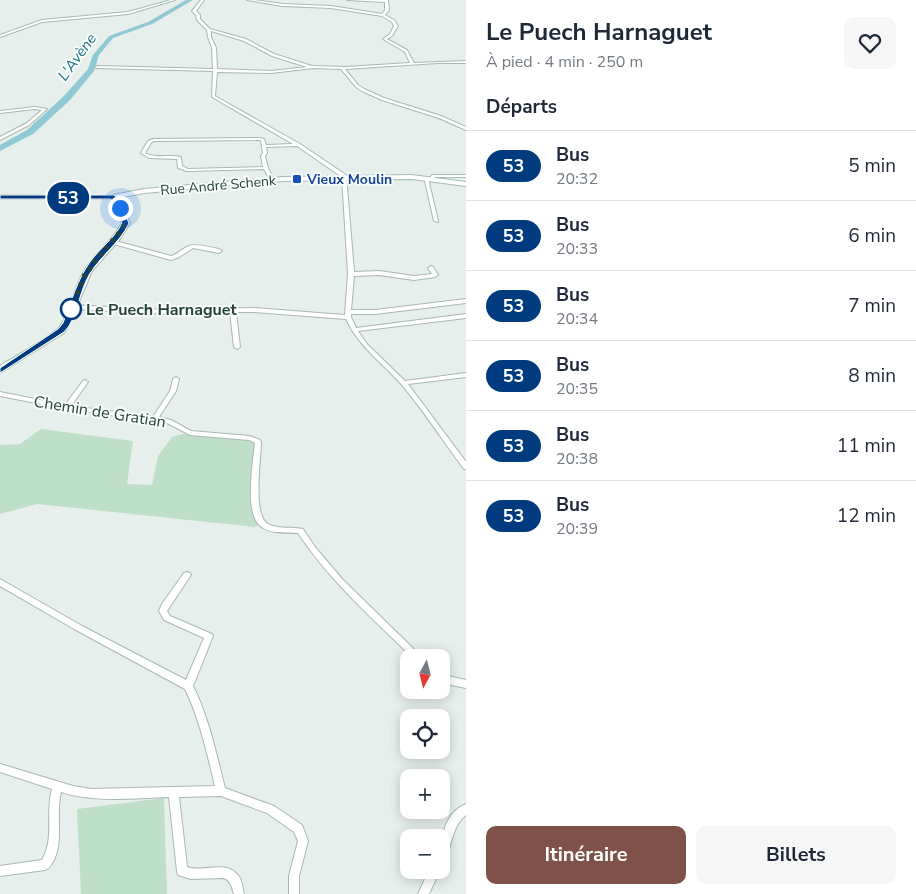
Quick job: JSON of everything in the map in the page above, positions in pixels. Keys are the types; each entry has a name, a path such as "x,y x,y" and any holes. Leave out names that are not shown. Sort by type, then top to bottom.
{"street":[{"path":"0,36 42,21 128,13 174,0"},
{"path":"203,0 194,11 198,15 198,19 209,30 245,40 273,55 314,67"},
{"path":"248,0 383,15 396,26 391,35 384,39 406,51 412,64"},
{"path":"348,0 387,0 387,10 383,15"},
{"path":"209,30 208,37 214,46 213,96 298,145 346,179 345,210 349,236 351,274 348,315 354,330 373,356 403,384 466,467"},
{"path":"97,67 271,72 314,67 342,68 466,62"},
{"path":"342,68 357,86 383,100 440,117 466,129"},
{"path":"0,112 35,108 45,109 28,124 0,139"},
{"path":"266,168 187,170 180,167 176,157 149,157 142,153 149,142 153,140 257,138 263,140 265,153 263,156 272,180"},
{"path":"264,146 298,145"},
{"path":"436,220 429,178 434,176 466,176"},
{"name":"Rue André Schenk","path":"0,197 114,198 144,191 272,180 429,178 466,184"},
{"path":"0,370 61,331 66,324 84,276 121,232 126,223 114,198"},
{"path":"112,242 171,258 179,256 189,247 193,246 219,251"},
{"path":"351,274 379,273 414,278 435,275 431,268"},
{"path":"72,307 167,312 254,310 348,315 466,301"},
{"path":"233,311 237,347"},
{"path":"354,330 466,316"},
{"path":"403,384 466,374"},
{"path":"155,418 173,391 176,379"},
{"path":"67,407 85,382"},
{"name":"Chemin de Gratian","path":"0,394 67,407 155,418 169,421 190,433 250,438 258,442 258,464 253,483 260,521 265,526 300,530 334,578 409,649"},
{"path":"187,575 164,606 163,611 167,618 209,636 188,686"},
{"path":"0,582 79,628 188,686 194,696 206,730 221,791"},
{"path":"450,682 466,684"},
{"path":"0,768 82,793 108,796 221,791 270,809 298,829 304,841 294,876 294,894"},
{"path":"0,871 45,866 52,856 55,847 52,803 58,786"},
{"path":"174,793 182,871 190,876 222,872 231,875 238,882 239,894"},
{"path":"450,829 460,812 466,809"},
{"path":"423,894 430,879"}],"green space":[{"path":"41,429 133,441 127,484 152,485 158,456 172,437 183,434 246,439 255,444 251,505 262,522 255,527 37,504 0,514 0,445 20,444"},
{"path":"164,798 167,894 81,894 77,809"}],"waterway":[{"name":"L'Avène","path":"0,148 30,132 67,98 91,69 96,55 111,37 150,23 190,0"}],"bus line":[{"name":"53","path":"0,197 114,198 126,223 121,232 84,276 66,324 61,331 0,370"}],"place":[{"name":"Vieux Moulin","path":"297,179"},
{"name":"Le Puech Harnaguet","path":"71,309"}],"route":[{"path":"71,309 84,276 121,232 126,223 120,208"}]}
